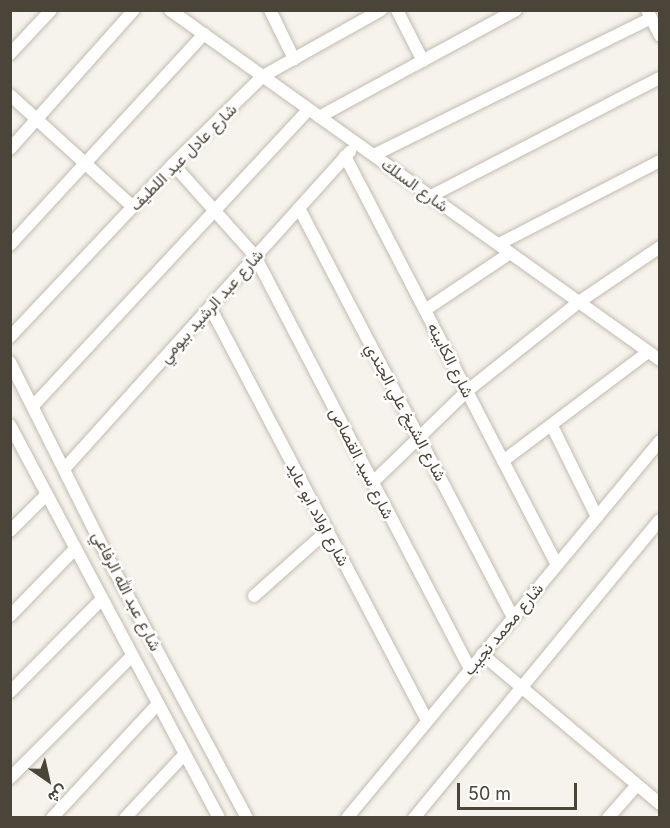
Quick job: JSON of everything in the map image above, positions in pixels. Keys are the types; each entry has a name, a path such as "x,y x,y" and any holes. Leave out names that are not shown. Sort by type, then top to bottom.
{"street":[{"path":"10,54 51,10"},
{"path":"10,148 134,10"},
{"name":"شارع السلك","path":"170,10 660,360"},
{"path":"270,10 294,59"},
{"name":"شارع عادل عبد اللطيف","path":"10,337 173,165 263,76 381,10"},
{"path":"397,10 423,61"},
{"path":"33,406 213,209 314,113 423,61 516,10"},
{"path":"374,155 649,14 660,36"},
{"path":"10,245 204,34"},
{"path":"431,196 660,78"},
{"path":"10,95 133,207"},
{"name":"شارع عبد الرشيد بيومي","path":"65,468 357,143"},
{"name":"شارع الكابينه","path":"345,156 556,565"},
{"path":"499,244 660,161"},
{"name":"شارع سيد القصاص","path":"173,165 255,256 470,669"},
{"name":"شارع الشيخ علي الجندي","path":"299,208 513,617"},
{"path":"373,482 467,392 579,302 660,247"},
{"path":"425,309 510,253"},
{"name":"شارع اولاد ابو عايد","path":"210,307 427,721"},
{"path":"503,461 648,352"},
{"name":"شارع عبد الله الرفاعي","path":"10,362 113,568 247,818"},
{"path":"552,426 597,517"},
{"name":"شارع عبد الله الرفاعي","path":"11,429 183,756 219,818"},
{"name":"شارع محمد نجيب","path":"346,818 660,441"},
{"path":"10,531 46,495"},
{"path":"414,818 660,520"},
{"path":"254,596 327,531"},
{"path":"10,616 74,550"},
{"path":"10,693 101,600"},
{"path":"482,654 660,804"},
{"path":"10,778 131,657"},
{"path":"52,818 157,705"},
{"path":"125,818 183,756"},
{"path":"608,818 636,784"}]}
